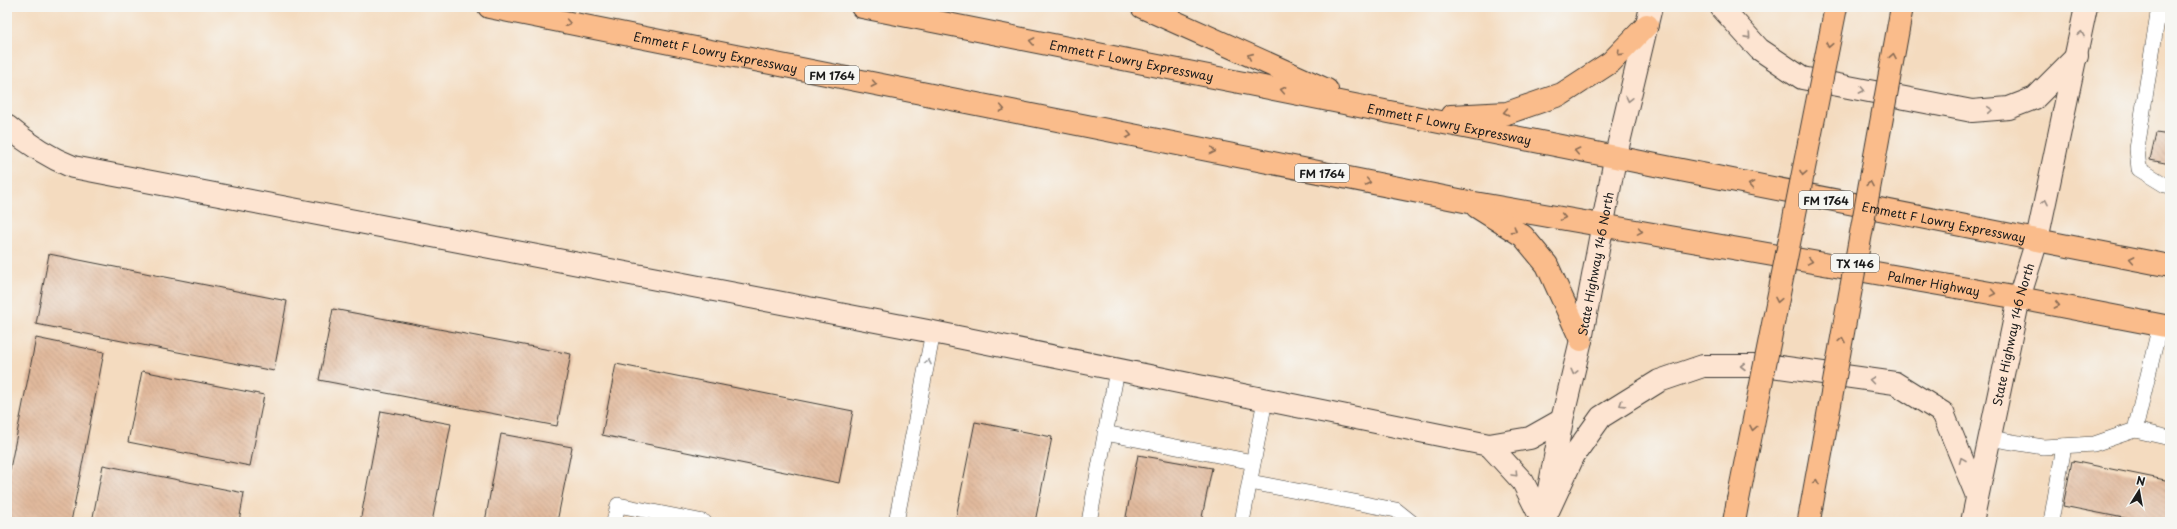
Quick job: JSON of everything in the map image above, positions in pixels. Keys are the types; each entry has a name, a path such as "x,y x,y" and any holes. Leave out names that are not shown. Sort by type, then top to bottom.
{"main road":[{"name":"Emmett F Lowry Expressway","path":"489,7 1469,202 1602,224"},
{"name":"Emmett F Lowry Expressway","path":"862,7 1419,117 1615,159 2037,240"},
{"path":"1142,7 1362,106"},
{"path":"1721,7 1759,49 1802,78 1972,111 2009,108 2035,98 2077,56"},
{"path":"1734,522 1836,7"},
{"name":"TX 146","path":"1809,521 1902,7"},
{"name":"State Highway 146 North","path":"1972,522 2019,298 2037,240 2077,56 2086,7"},
{"path":"1419,117 1507,113 1562,94 1611,62 1649,16"},
{"name":"State Highway 146 North","path":"1543,522 1562,420 1581,340 1615,159 1649,16"},
{"path":"7,126 30,146 52,159 73,167 934,332 1489,445 1530,438 1562,420"},
{"path":"1469,202 1523,236 1547,264 1581,340"},
{"name":"Palmer Highway","path":"1602,224 2019,298 2165,326"},
{"name":"FM 1764","path":"2037,240 2170,266"},
{"path":"1543,522 1574,454 1601,418 1659,381 1703,366 1772,366 1895,383 1943,413 1977,496"},
{"path":"1489,445 1523,482 1543,522"}],"lane":[{"path":"2159,7 2137,149 2139,168 2165,185 2170,186"},
{"path":"2136,430 2165,326"},
{"path":"896,522 934,332"},
{"path":"1089,522 1117,370"},
{"path":"1242,522 1265,400"},
{"path":"1989,438 2043,447 2094,444 2136,430 2170,438"},
{"path":"1105,433 1253,462"},
{"path":"2051,522 2064,446"},
{"path":"1250,482 1396,510 1411,522"},
{"path":"614,522 618,505 704,522"}],"building":[{"path":"2156,133 2170,135 2170,164 2150,160"},
{"path":"49,254 287,301 274,371 36,324"},
{"path":"333,309 571,354 557,426 319,380"},
{"path":"36,338 104,352 71,522 7,522 7,484"},
{"path":"616,364 853,411 839,483 602,435"},
{"path":"142,371 264,395 250,466 128,442"},
{"path":"381,411 451,424 432,522 360,522"},
{"path":"975,422 1052,437 1035,522 955,522"},
{"path":"501,434 572,447 557,522 485,522"},
{"path":"1138,455 1212,468 1201,522 1125,522"},
{"path":"2072,461 2170,481 2170,522 2144,522 2063,506"},
{"path":"103,465 244,493 239,522 92,522"}]}
